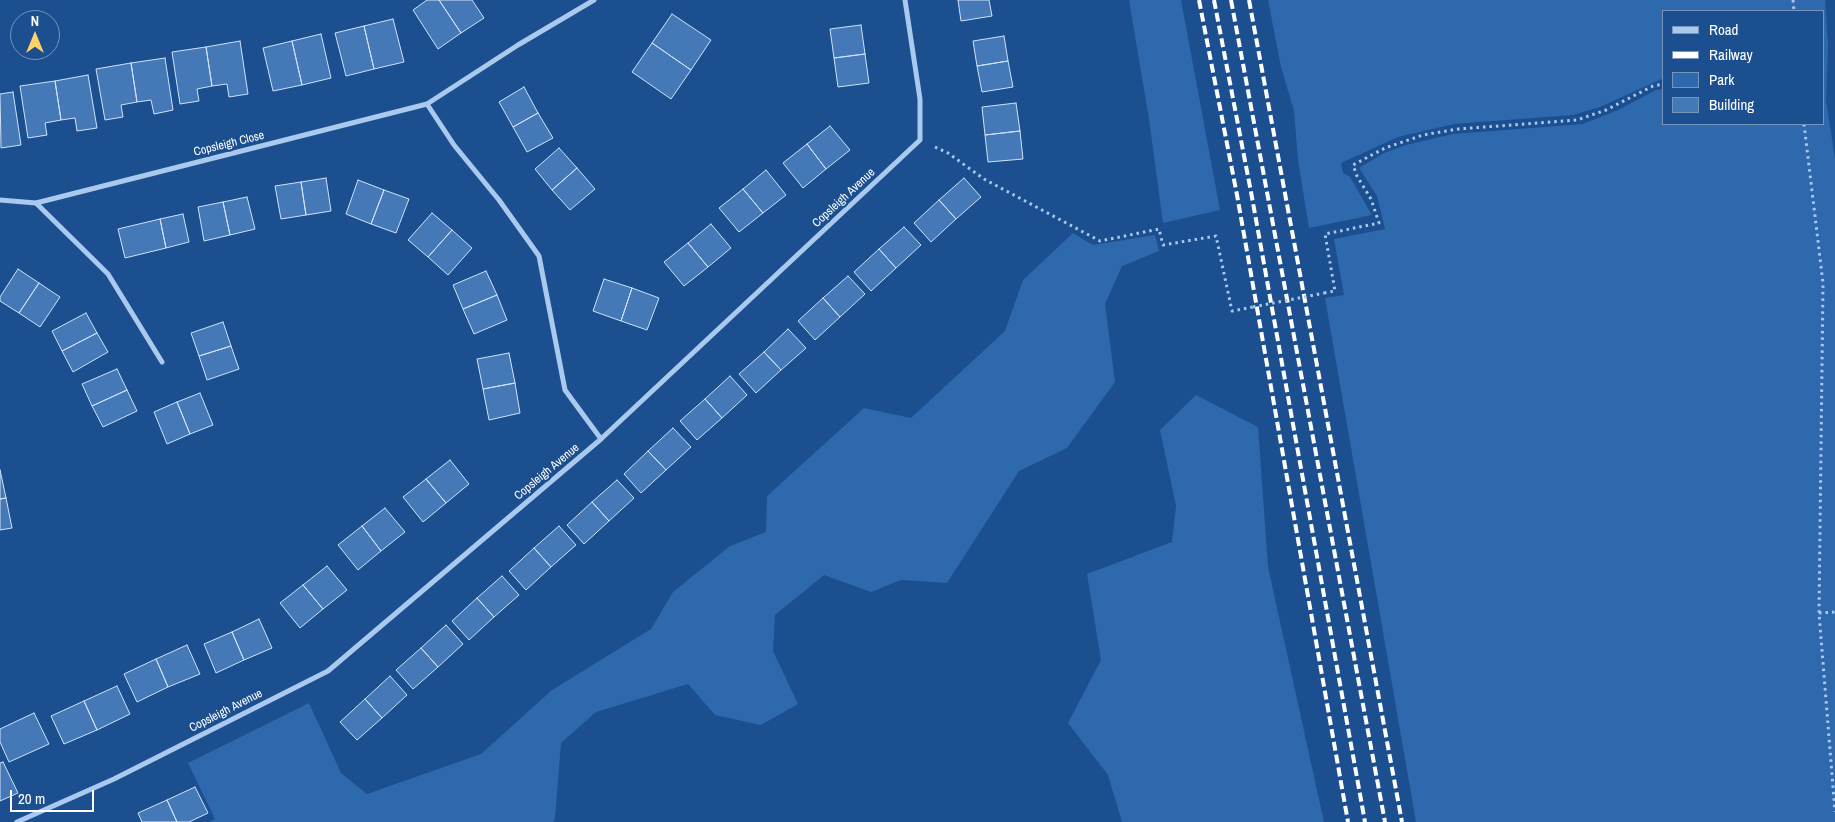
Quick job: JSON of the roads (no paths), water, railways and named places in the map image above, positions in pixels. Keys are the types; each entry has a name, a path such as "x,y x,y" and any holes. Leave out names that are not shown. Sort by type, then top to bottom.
{"street":[{"name":"Copsleigh Close","path":"0,200 36,203 427,104 594,0"},
{"name":"Copsleigh Avenue","path":"17,822 114,779 328,671 601,439 920,140 920,99 905,0"},
{"path":"427,104 454,145 539,256 565,390 601,439"},
{"path":"36,203 108,274 162,362"}],"railway":[{"path":"1199,0 1237,195 1348,822"},
{"path":"1214,0 1251,192 1365,822"},
{"path":"1231,0 1385,822"},
{"path":"1249,0 1402,822"}]}
